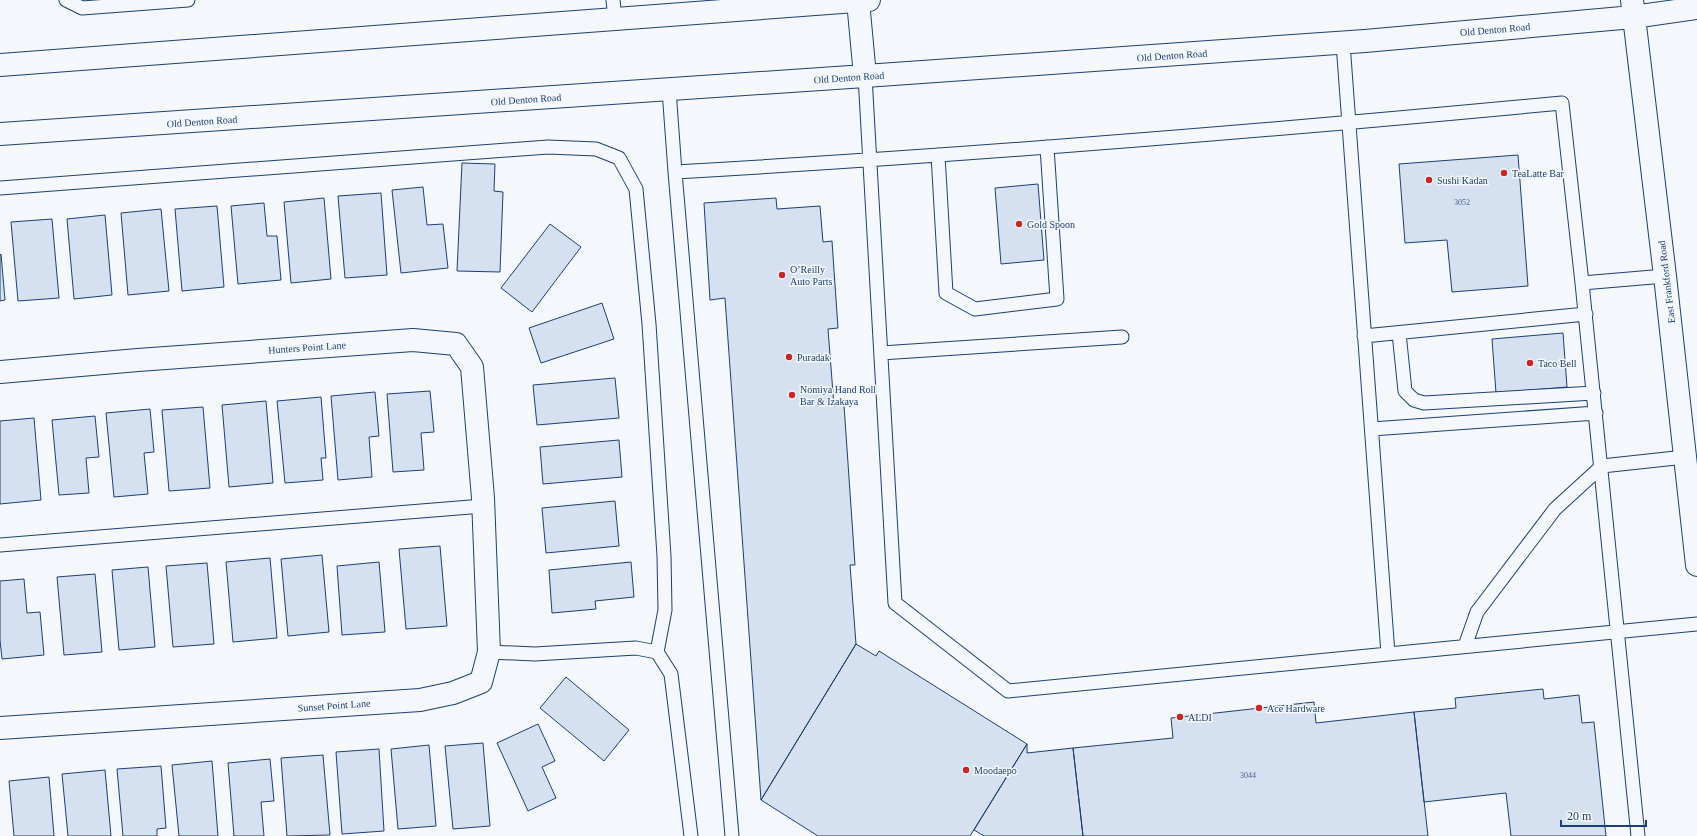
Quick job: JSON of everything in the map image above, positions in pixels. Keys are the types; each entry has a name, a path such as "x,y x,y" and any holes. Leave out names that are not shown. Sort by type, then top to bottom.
{"main road":[{"path":"0,65 614,10 862,0 865,76"},
{"name":"Old Denton Road","path":"0,134 669,90 1343,43 1632,9 1697,8"},
{"name":"East Frankford Road","path":"1632,9 1665,276 1691,457 1697,565"},
{"name":"Hunters Point Lane","path":"0,372 138,360 413,340 456,344 472,367 483,502"},
{"name":"Sunset Point Lane","path":"0,728 420,700 453,693 481,682 489,652 483,502"}],"lane":[{"path":"66,0 82,8 188,0"},
{"path":"1343,43 1388,654"},
{"path":"865,76 895,603 1008,691 1697,624"},
{"path":"669,90 732,836"},
{"path":"675,172 870,161 1349,123 1562,103 1602,466 1638,836"},
{"path":"0,188 548,147 596,149 619,158 636,188 649,324 653,408 664,556 665,610 658,652 671,674 691,836"},
{"path":"938,155 946,293 975,309 1057,299 1048,147"},
{"path":"1582,283 1665,276"},
{"path":"1364,336 1586,314"},
{"path":"1399,333 1405,391 1414,400 1424,403 1594,392"},
{"path":"881,353 1122,337"},
{"path":"1372,429 1596,413"},
{"path":"1465,646 1477,612 1555,509 1602,466 1691,457"},
{"path":"0,546 483,502"},
{"path":"489,652 535,654 636,648 658,652"}],"building":[{"path":"1518,155 1528,286 1452,292 1447,240 1405,243 1399,164"},
{"path":"462,163 495,164 494,191 503,192 500,272 457,271"},
{"name":"Gold Spoon","path":"1038,184 1044,260 1001,264 995,188"},
{"path":"423,187 427,225 443,224 448,268 401,273 392,190"},
{"path":"381,193 387,275 345,278 338,196"},
{"path":"324,198 331,279 291,283 284,202"},
{"path":"776,198 777,209 820,206 823,242 832,241 838,328 828,329 834,406 844,405 855,565 850,565 856,644 761,800 725,298 710,300 704,203"},
{"path":"264,203 267,236 277,236 281,280 238,284 231,206"},
{"path":"217,206 224,287 182,291 175,209"},
{"path":"161,209 169,291 128,295 121,213"},
{"path":"105,215 112,295 74,299 67,219"},
{"path":"52,219 59,298 18,301 11,222"},
{"path":"550,224 581,247 532,312 501,288"},
{"path":"1,254 5,300 0,301 0,255"},
{"path":"602,303 614,339 541,363 529,328"},
{"name":"Taco Bell","path":"1563,333 1567,387 1496,393 1492,339"},
{"path":"615,378 619,418 537,425 533,385"},
{"path":"430,391 434,432 421,433 424,470 393,472 387,394"},
{"path":"375,392 379,436 369,437 372,477 338,480 331,396"},
{"path":"321,397 326,458 321,458 323,480 285,483 277,401"},
{"path":"266,401 273,483 229,487 222,405"},
{"path":"203,407 210,488 169,491 162,410"},
{"path":"150,409 154,452 144,453 148,494 114,497 106,413"},
{"path":"95,416 99,457 86,458 89,493 59,495 52,420"},
{"path":"34,418 41,500 0,504 0,421"},
{"path":"619,440 622,477 543,484 540,447"},
{"path":"615,501 619,546 546,553 542,508"},
{"path":"440,546 447,626 406,629 399,549"},
{"path":"322,555 329,632 288,636 281,559"},
{"path":"270,558 277,638 233,642 226,562"},
{"path":"379,562 385,632 342,635 337,566"},
{"path":"631,562 634,597 595,601 596,609 552,613 549,570"},
{"path":"207,563 214,644 173,647 166,566"},
{"path":"148,567 155,647 119,650 112,570"},
{"path":"95,574 102,652 64,655 57,577"},
{"path":"24,579 27,613 40,612 44,655 2,659 0,640 0,581"},
{"path":"856,644 876,656 879,651 1027,744 970,836 818,836 761,800"},
{"path":"566,677 629,730 604,761 540,708"},
{"path":"1543,689 1544,699 1579,695 1582,723 1594,722 1606,836 1511,836 1506,793 1424,802 1414,712 1456,708 1455,698"},
{"path":"1314,702 1316,723 1414,712 1428,836 1083,836 1073,748 1173,738 1171,718"},
{"path":"538,724 555,761 542,767 556,798 528,811 497,743"},
{"path":"483,743 490,826 453,829 445,746"},
{"path":"1027,744 1027,753 1073,748 1083,836 984,836 974,830"},
{"path":"429,745 436,826 398,829 391,749"},
{"path":"379,749 384,831 342,834 336,752"},
{"path":"323,755 330,835 287,836 281,758"},
{"path":"270,759 274,801 261,802 264,836 234,836 228,763"},
{"path":"212,761 218,836 179,836 172,765"},
{"path":"161,766 166,828 157,829 157,836 123,836 117,769"},
{"path":"105,770 111,836 68,836 62,774"},
{"path":"49,777 54,836 14,836 9,781"}],"place":[{"name":"TeaLatte Bar","path":"1504,173"},
{"name":"Sushi Kadan","path":"1429,180"},
{"name":"Gold Spoon","path":"1019,224"},
{"name":"O’Reilly Auto Parts","path":"782,275"},
{"name":"Puradak","path":"789,357"},
{"name":"Taco Bell","path":"1530,363"},
{"name":"Nomiya Hand Roll Bar & Izakaya","path":"792,395"},
{"name":"Ace Hardware","path":"1259,708"},
{"name":"ALDI","path":"1180,717"},
{"name":"Moodaepo","path":"966,770"}]}
